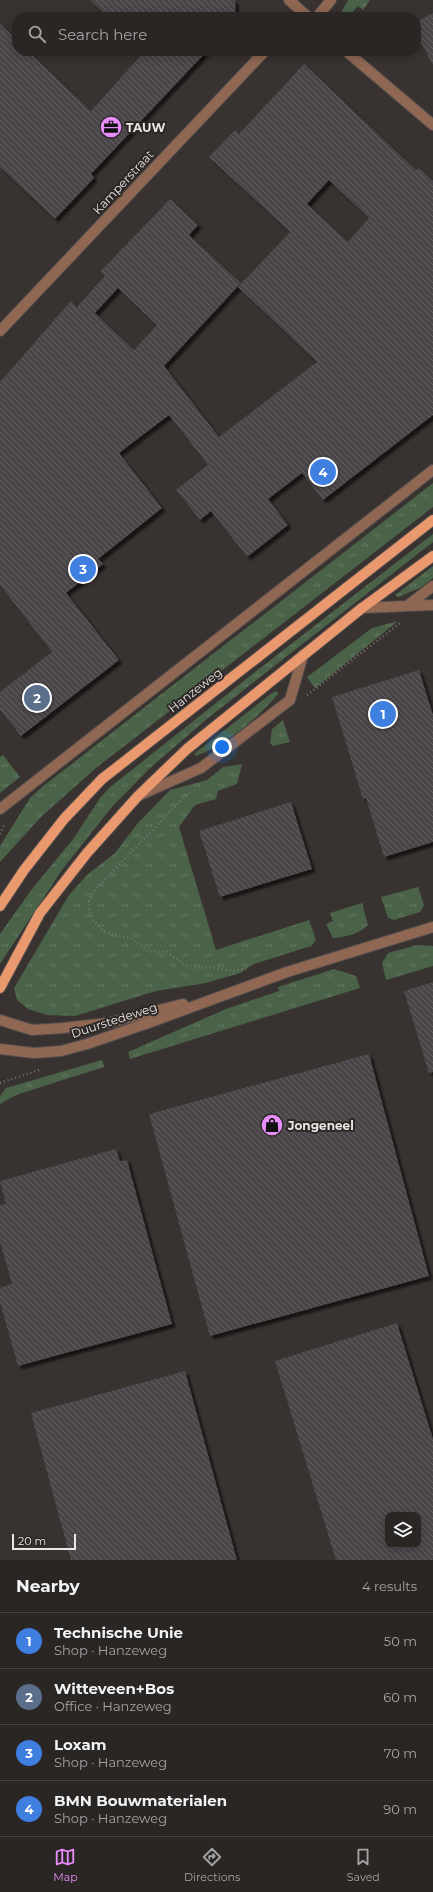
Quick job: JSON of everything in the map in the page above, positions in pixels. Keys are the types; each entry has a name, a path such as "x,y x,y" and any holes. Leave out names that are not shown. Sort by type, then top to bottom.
{"main road":[{"name":"Hanzeweg","path":"0,906 24,870 64,818 102,779 433,520"},
{"path":"0,988 40,913 87,853 138,796 187,749 362,608 433,556"}],"street":[{"path":"289,0 299,12"},
{"path":"321,12 331,0"},
{"name":"Kamperstraat","path":"0,331 260,56"},
{"path":"352,56 431,127"},
{"path":"0,809 10,803 433,470"},
{"path":"407,606 433,586"},
{"path":"362,608 433,605"},
{"path":"138,796 201,768 290,700 303,655"},
{"name":"Duurstedeweg","path":"0,1049 34,1053 61,1051 151,1022 287,972 433,927"},
{"name":"Duurstedeweg","path":"0,1020 32,1030 93,1025 132,1017 232,991"}],"path":[{"path":"290,700 310,694 405,619 407,606"},
{"path":"201,768 196,785 95,890 89,901 89,909 93,920 103,931 118,936 131,938 150,952 167,952 185,965 199,968 210,966 232,971 252,969"}],"green space":[{"path":"348,0 370,0 363,10 358,6 353,12 342,11"},
{"path":"433,483 433,507 96,768 42,816 0,862 0,846 30,798 42,787"},
{"path":"433,534 433,542 208,718 149,769 111,808 62,870 0,964 0,934 32,889 74,838 100,798 109,788 255,672"},
{"path":"433,566 433,578 420,588 398,597 395,595"},
{"path":"398,621 315,688 307,677 372,628"},
{"path":"277,691 278,694 269,704 241,730 208,751 196,756 194,754 272,693"},
{"path":"283,720 290,742 273,746 270,743 272,729"},
{"path":"3,755 20,777 0,793 0,757"},
{"path":"242,764 237,784 218,791 216,799 195,805 179,827 216,950 309,920 316,940 311,946 254,964 240,973 206,983 156,991 75,1016 47,1015 28,1009 17,1000 14,988 69,895 87,875 115,853 138,823 170,790 207,780 223,767"},
{"path":"418,887 424,905 420,912 394,920 388,918 381,897"},
{"path":"362,903 368,925 352,934 333,938 326,924 333,921 330,913"},
{"path":"417,945 433,946 433,966 386,980 382,963 388,953"},
{"path":"334,969 356,976 360,988 130,1059 128,1052 226,1009 279,991 278,987"},
{"path":"102,1060 104,1067 16,1095 0,1104 0,1096 6,1088"}],"building":[{"path":"90,0 235,0 236,12 103,12"},
{"path":"433,13 433,65 421,43 421,19"},
{"path":"0,24 12,35 12,56 33,56 91,111 140,56 202,56 91,174 94,178 55,219 0,167"},
{"path":"304,64 416,170 419,168 433,181 433,415 323,500 302,473 268,499 288,525 247,557 211,511 200,520 176,490 208,465 169,415 119,453 162,508 98,559 103,564 66,593 119,660 21,736 0,710 0,692 52,652 0,585 0,382 71,301 77,307 105,276 100,272 170,199 198,225 189,235 241,283 164,366 219,437 317,362 238,287 290,232 209,157 235,130 239,134","holes":["329,180 369,218 348,242 307,204","118,288 157,325 134,350 95,313"]},
{"path":"419,670 433,715 433,842 384,857 366,798 363,799 332,697"},
{"path":"291,802 312,869 220,897 199,831"},
{"path":"433,982 433,1072 429,1073 404,991"},
{"path":"369,1054 429,1276 210,1336 149,1114"},
{"path":"116,1149 120,1161 127,1160 172,1324 18,1366 0,1302 0,1288 12,1284 0,1241 0,1205 6,1204 0,1181"},
{"path":"397,1323 433,1439 433,1560 336,1560 275,1361"},
{"path":"185,1371 237,1560 71,1560 31,1413"}],"place":[{"name":"TAUW","path":"111,127"},
{"name":"BMN Bouwmaterialen","path":"323,472"},
{"name":"Loxam","path":"83,569"},
{"name":"Witteveen+Bos","path":"37,698"},
{"name":"Technische Unie","path":"383,714"},
{"name":"Jongeneel","path":"272,1125"}]}
